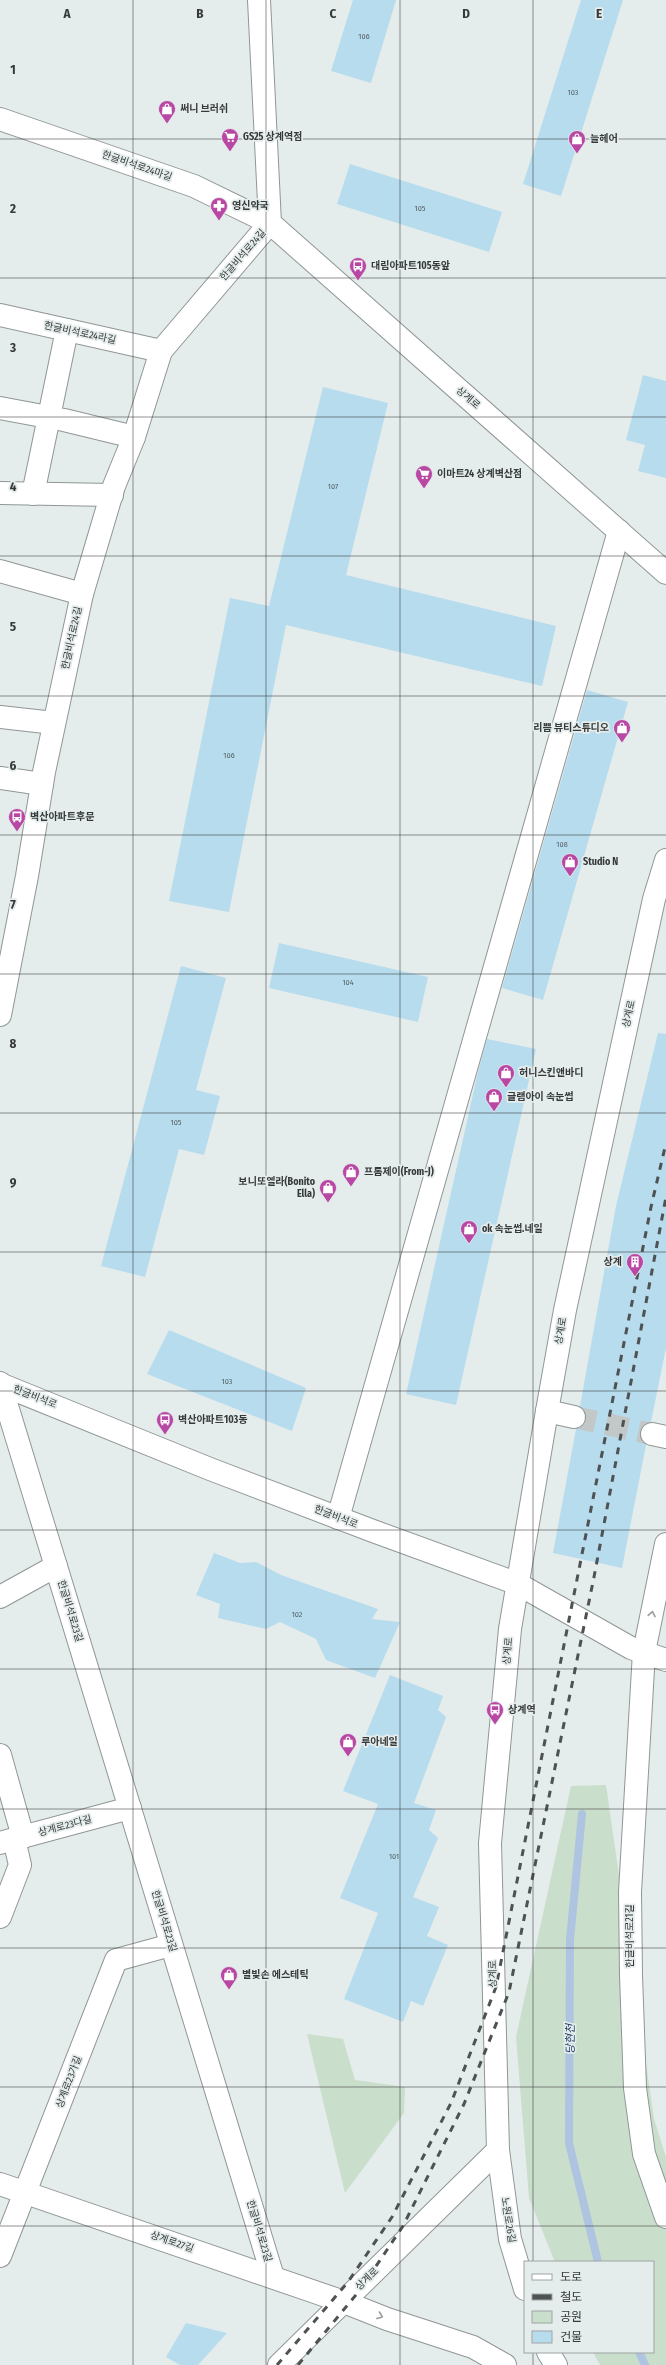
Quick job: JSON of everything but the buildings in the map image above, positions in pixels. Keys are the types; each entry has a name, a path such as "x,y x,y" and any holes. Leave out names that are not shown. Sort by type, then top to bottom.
{"street":[{"name":"한글비석로24길","path":"0,1015 27,876 42,784 82,594 112,495 134,437 160,351 270,223 259,0"},
{"name":"한글비석로24마길","path":"0,119 194,186 270,223"},
{"name":"상계로","path":"270,223 666,573"},
{"name":"한글비석로24라길","path":"0,315 160,351"},
{"path":"33,494 67,330"},
{"path":"0,408 64,420 134,437"},
{"path":"0,493 112,495"},
{"path":"338,1518 619,531"},
{"path":"0,571 82,594"},
{"path":"0,717 54,723"},
{"path":"0,778 42,784"},
{"name":"상계로","path":"279,2365 498,2150 490,1843 510,1629 564,1310 660,900 666,860"},
{"name":"한글비석로","path":"0,1384 338,1518 518,1584 631,1648 666,1660"},
{"name":"한글비석로23길","path":"0,1384 273,2277"},
{"path":"547,1411 574,1417"},
{"name":"한글비석로21길","path":"666,1544 644,1652 630,1892 635,2088 644,2154 666,2217"},
{"name":"한글비석로23길","path":"0,1597 56,1566"},
{"path":"0,1755 12,1840 20,1865 0,1917"},
{"name":"상계로23다길","path":"12,1840 130,1808"},
{"name":"상계로23가길","path":"0,2256 26,2193 116,1960 172,1945"},
{"name":"노원로26길","path":"498,2150 510,2239 524,2286"},
{"name":"상계로27길","path":"0,2184 273,2277 387,2319 459,2342 505,2365"},
{"path":"549,2353 556,2365"}],"green space":[{"path":"606,1785 654,2119 666,2157 666,2365 600,2365 594,2353 654,2353 654,2261 555,2261 529,2198 516,2037 571,1786"},
{"path":"307,2034 343,2039 355,2080 405,2087 404,2113 345,2193"}],"waterway":[{"name":"당현천","path":"582,1814 570,1940 569,2143 598,2261"},
{"name":"당현천","path":"639,2353 645,2365"}],"tunnel":[{"path":"574,1417 652,1434"}],"railway":[{"path":"277,2365 348,2282 392,2217 451,2103 496,1987 651,1207 666,1143"},
{"path":"298,2365 360,2290 403,2226 464,2104 509,1992 594,1577 666,1197"}],"place":[{"name":"써니 브러쉬","path":"167,124"},
{"name":"GS25 상계역점","path":"230,152"},
{"name":"늘헤어","path":"577,154"},
{"name":"영신약국","path":"219,221"},
{"name":"대림아파트105동앞","path":"358,281"},
{"name":"이마트24 상계벽산점","path":"424,489"},
{"name":"리쁨 뷰티스튜디오","path":"622,743"},
{"name":"벽산아파트후문","path":"17,832"},
{"name":"Studio N","path":"570,877"},
{"name":"허니스킨앤바디","path":"506,1088"},
{"name":"글램아이 속눈썹","path":"494,1112"},
{"name":"프롬제이(From-J)","path":"351,1187"},
{"name":"보니또엘라(Bonito Ella)","path":"328,1203"},
{"name":"ok 속눈썹.네일","path":"469,1244"},
{"name":"상계","path":"635,1277"},
{"name":"벽산아파트103동","path":"165,1435"},
{"name":"상계역","path":"495,1725"},
{"name":"루아네일","path":"348,1757"},
{"name":"별빛손 에스테틱","path":"229,1990"}]}
